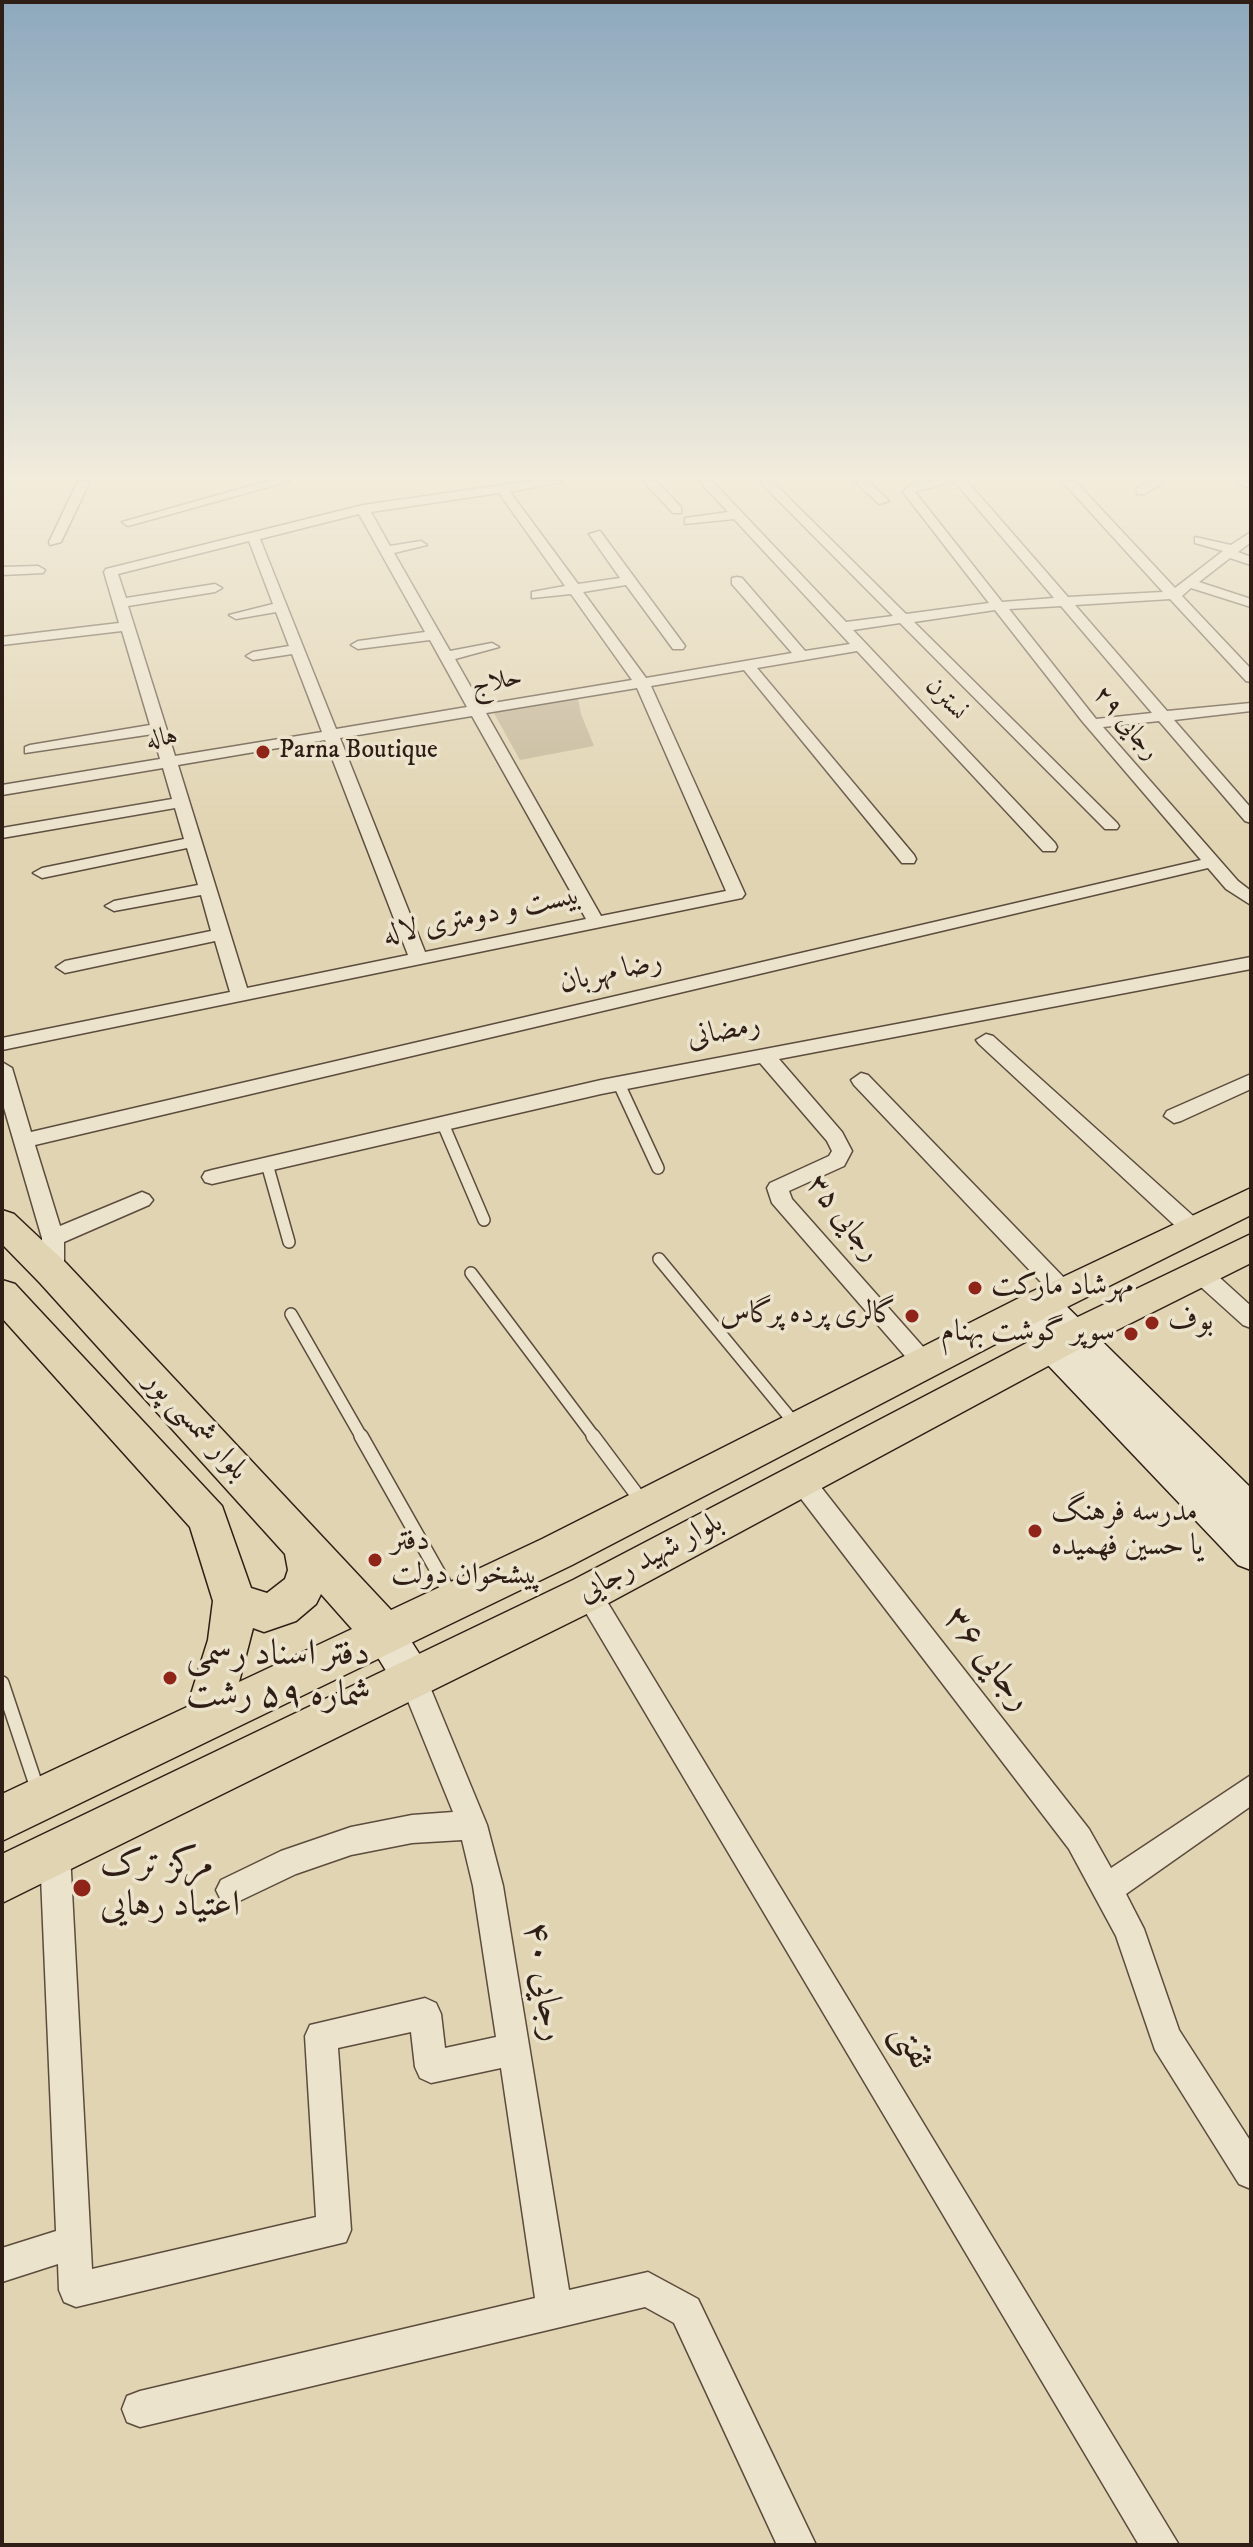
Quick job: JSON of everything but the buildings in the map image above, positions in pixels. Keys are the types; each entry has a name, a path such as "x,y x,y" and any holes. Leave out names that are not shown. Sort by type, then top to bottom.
{"main road":[{"name":"بلوار شهید رجایی","path":"2,1818 646,1507 1042,1303 1251,1200"},
{"name":"بلوار شمسی پور","path":"2,1223 53,1256 305,1547 385,1634"},
{"name":"بلوار شهید رجایی","path":"2,1879 588,1593 1064,1341 1251,1247"},
{"name":"بلوار شمسی پور","path":"2,1294 208,1518 234,1601 230,1640 205,1720"},
{"path":"234,1601 264,1613 281,1607 301,1591 309,1570 305,1547"}],"street":[{"path":"120,600 240,995"},
{"path":"121,603 141,600"},
{"path":"277,600 418,958"},
{"path":"414,600 596,922"},
{"path":"582,600 642,683"},
{"path":"644,600 678,646"},
{"path":"753,600 802,656"},
{"name":"نسترن","path":"817,600 1049,847"},
{"path":"884,600 1111,826"},
{"name":"رجایی ۲۹","path":"992,600 1093,724 1232,885 1251,900"},
{"path":"1062,600 1251,818"},
{"path":"843,627 997,606 1108,600"},
{"path":"1179,600 1251,678"},
{"path":"236,615 280,607"},
{"path":"2,641 127,626"},
{"path":"358,645 434,635"},
{"name":"حلاج","path":"331,735 861,646"},
{"path":"446,656 492,647"},
{"path":"253,656 297,649"},
{"path":"1233,658 1251,656"},
{"path":"747,665 908,859"},
{"name":"بیست و دومتری لاله","path":"2,1044 736,894 642,683"},
{"path":"1093,724 1251,707"},
{"path":"30,750 159,728"},
{"name":"هاله","path":"2,790 331,735"},
{"path":"2,833 181,802"},
{"path":"42,873 193,842"},
{"name":"رضا مهربان","path":"24,1141 1212,862"},
{"path":"114,906 207,889"},
{"path":"65,967 221,934"},
{"name":"رمضانی","path":"212,1177 619,1084 1251,963"},
{"path":"986,1040 1193,1229"},
{"name":"رجایی ۳۵","path":"765,1056 835,1137 842,1151 837,1161 777,1188 783,1203 925,1364"},
{"path":"2,1068 53,1256 142,1200"},
{"path":"861,1080 1042,1303 1064,1341 1251,1554"},
{"path":"1174,1116 1251,1081"},
{"path":"1200,1273 1251,1319"},
{"path":"1064,1341 1251,1512"},
{"name":"رجایی ۳۶","path":"801,1480 1079,1839 1129,1929 1166,2039 1251,2172"},
{"name":"ثقتی","path":"588,1593 1160,2545"},
{"path":"385,1634 413,1679"},
{"name":"رجایی ۴۰","path":"413,1679 473,1825 488,1886 554,2308"},
{"path":"1107,1889 1251,1789"},
{"path":"231,1890 291,1861 351,1841 412,1829 473,1825"},
{"path":"55,1853 76,2290 334,2230 321,2036 425,2014 431,2067 514,2049"},
{"path":"2,2265 74,2242"},
{"path":"140,2409 554,2308 648,2289 686,2311 797,2545"}],"lane":[{"path":"619,1084 658,1168"},
{"path":"443,1124 484,1220"},
{"path":"267,1164 289,1242"},
{"path":"659,1259 799,1429"},
{"path":"471,1273 646,1507"},
{"path":"291,1314 454,1601"},
{"path":"2,1683 41,1799"}],"shaded area":[{"path":"577,694 581,714 594,746 520,760 491,708"}],"place":[{"name":"Parna Boutique","path":"263,752"},
{"name":"مهرشاد مارکت","path":"975,1288"},
{"name":"گالری پرده پرگاس","path":"912,1316"},
{"name":"بوف","path":"1152,1323"},
{"name":"سوپر گوشت بهنام","path":"1131,1334"},
{"name":"مدرسه فرهنگ یا حسین فهمیده","path":"1035,1531"},
{"name":"دفتر پیشخوان دولت","path":"375,1560"},
{"name":"دفتر اسناد رسمی شماره ۵۹ رشت","path":"170,1678"},
{"name":"مرکز ترک اعتیاد رهایی","path":"82,1888"}]}
